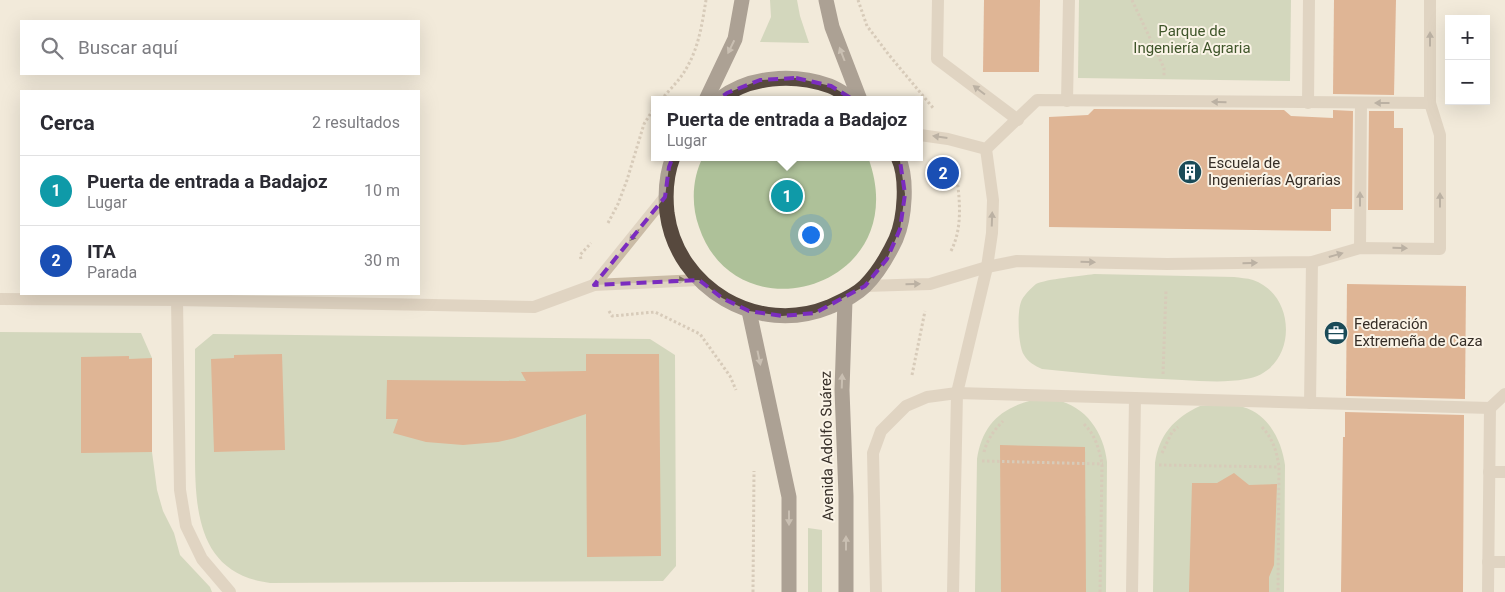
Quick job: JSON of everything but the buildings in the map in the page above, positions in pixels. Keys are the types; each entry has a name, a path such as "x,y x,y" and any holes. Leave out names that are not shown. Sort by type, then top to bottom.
{"highway":[{"path":"708,96 735,39 742,0"},
{"path":"826,0 832,27 858,96"},
{"path":"722,96 727,92 760,80 796,78 831,86 847,96"},
{"path":"671,161 665,197 669,227 680,256 699,280 722,298 749,311 782,316 815,313 846,300 865,286 887,260 900,229 905,194 899,161"},
{"name":"Avenida Adolfo Suárez","path":"846,300 842,390 846,496 846,592"},
{"path":"749,311 789,497 789,592"}],"street":[{"path":"938,0 937,59 1018,120"},
{"path":"1067,101 1068,0"},
{"path":"1308,102 1309,0"},
{"path":"865,286 930,284 988,267 1017,261 1167,264 1312,262 1360,248 1440,249 1440,136 1430,103 1430,0"},
{"path":"986,149 1037,100 1430,103"},
{"path":"1360,248 1361,102"},
{"path":"923,135 948,139 986,149"},
{"path":"953,592 957,393 988,267 992,233 993,200 986,149"},
{"path":"594,285 665,197"},
{"path":"1310,403 1312,262"},
{"path":"0,299 177,300 534,307 594,285 699,280"},
{"path":"177,300 180,490 186,526 202,559 230,592"},
{"path":"876,592 874,454 881,431 906,406 927,397 957,393 1490,408 1505,394"},
{"path":"1132,592 1135,398"},
{"path":"1488,592 1490,408"},
{"path":"1490,472 1505,472"},
{"path":"1488,562 1505,562"}],"path":[{"path":"664,96 686,70 694,53 700,35 706,0"},
{"path":"1132,0 1164,68 1163,101"},
{"path":"606,226 618,204 644,124 651,113"},
{"path":"593,241 580,255 594,285 612,316 656,312 700,334 730,376 738,394"},
{"path":"1162,399 1167,264"},
{"path":"982,462 986,445 995,429 1008,416"},
{"path":"1077,417 1091,430 1099,447 1102,464 1100,592"},
{"path":"1256,421 1268,434 1277,450 1279,468 1278,592"},
{"path":"1160,465 1164,448 1172,432 1179,426"},
{"path":"956,460 1279,468"},
{"path":"753,592 754,463"}],"highlighted area":[{"path":"796,78 831,86 862,105 885,130 900,161 905,194 900,229 887,259 865,286 815,313 782,316 749,311 722,298 699,280 594,285 665,197 669,167 680,139 698,115 727,93 760,80"}],"green space":[{"path":"770,0 797,0 809,43 760,42 771,17"},
{"name":"Parque de Ingeniería Agraria","path":"1079,0 1291,0 1290,81 1078,78"},
{"path":"701,161 869,161 876,202 867,239 846,266 816,283 782,289 748,282 719,262 699,227 696,219 694,192"},
{"path":"1094,274 1234,277 1253,280 1268,289 1278,301 1284,316 1286,332 1283,348 1275,362 1263,373 1246,379 1230,381 1095,374 1042,369 1032,364 1022,351 1019,337 1020,307 1027,292 1034,285 1041,282"},
{"path":"0,332 141,333 152,358 152,452 157,490 163,511 174,533 180,555 210,587 212,592 0,592"},
{"path":"213,334 650,339 675,355 676,566 663,581 270,583 245,577 226,565 212,550 198,510 195,464 195,349"},
{"path":"1033,400 1056,400 1076,408 1092,422 1102,441 1107,462 1106,592 975,592 977,459 979,447 988,428 1002,413 1021,403"},
{"path":"1200,406 1243,407 1267,422 1277,438 1285,465 1284,592 1153,592 1155,463 1157,453 1169,428 1183,416"},
{"path":"808,528 822,530 822,592 808,592"}],"place":[{"name":"Escuela de Ingenierías Agrarias","path":"1190,172"},
{"name":"ITA","path":"943,173"},
{"name":"Puerta de entrada a Badajoz","path":"787,196"},
{"name":"Federación Extremeña de Caza","path":"1336,333"}]}
